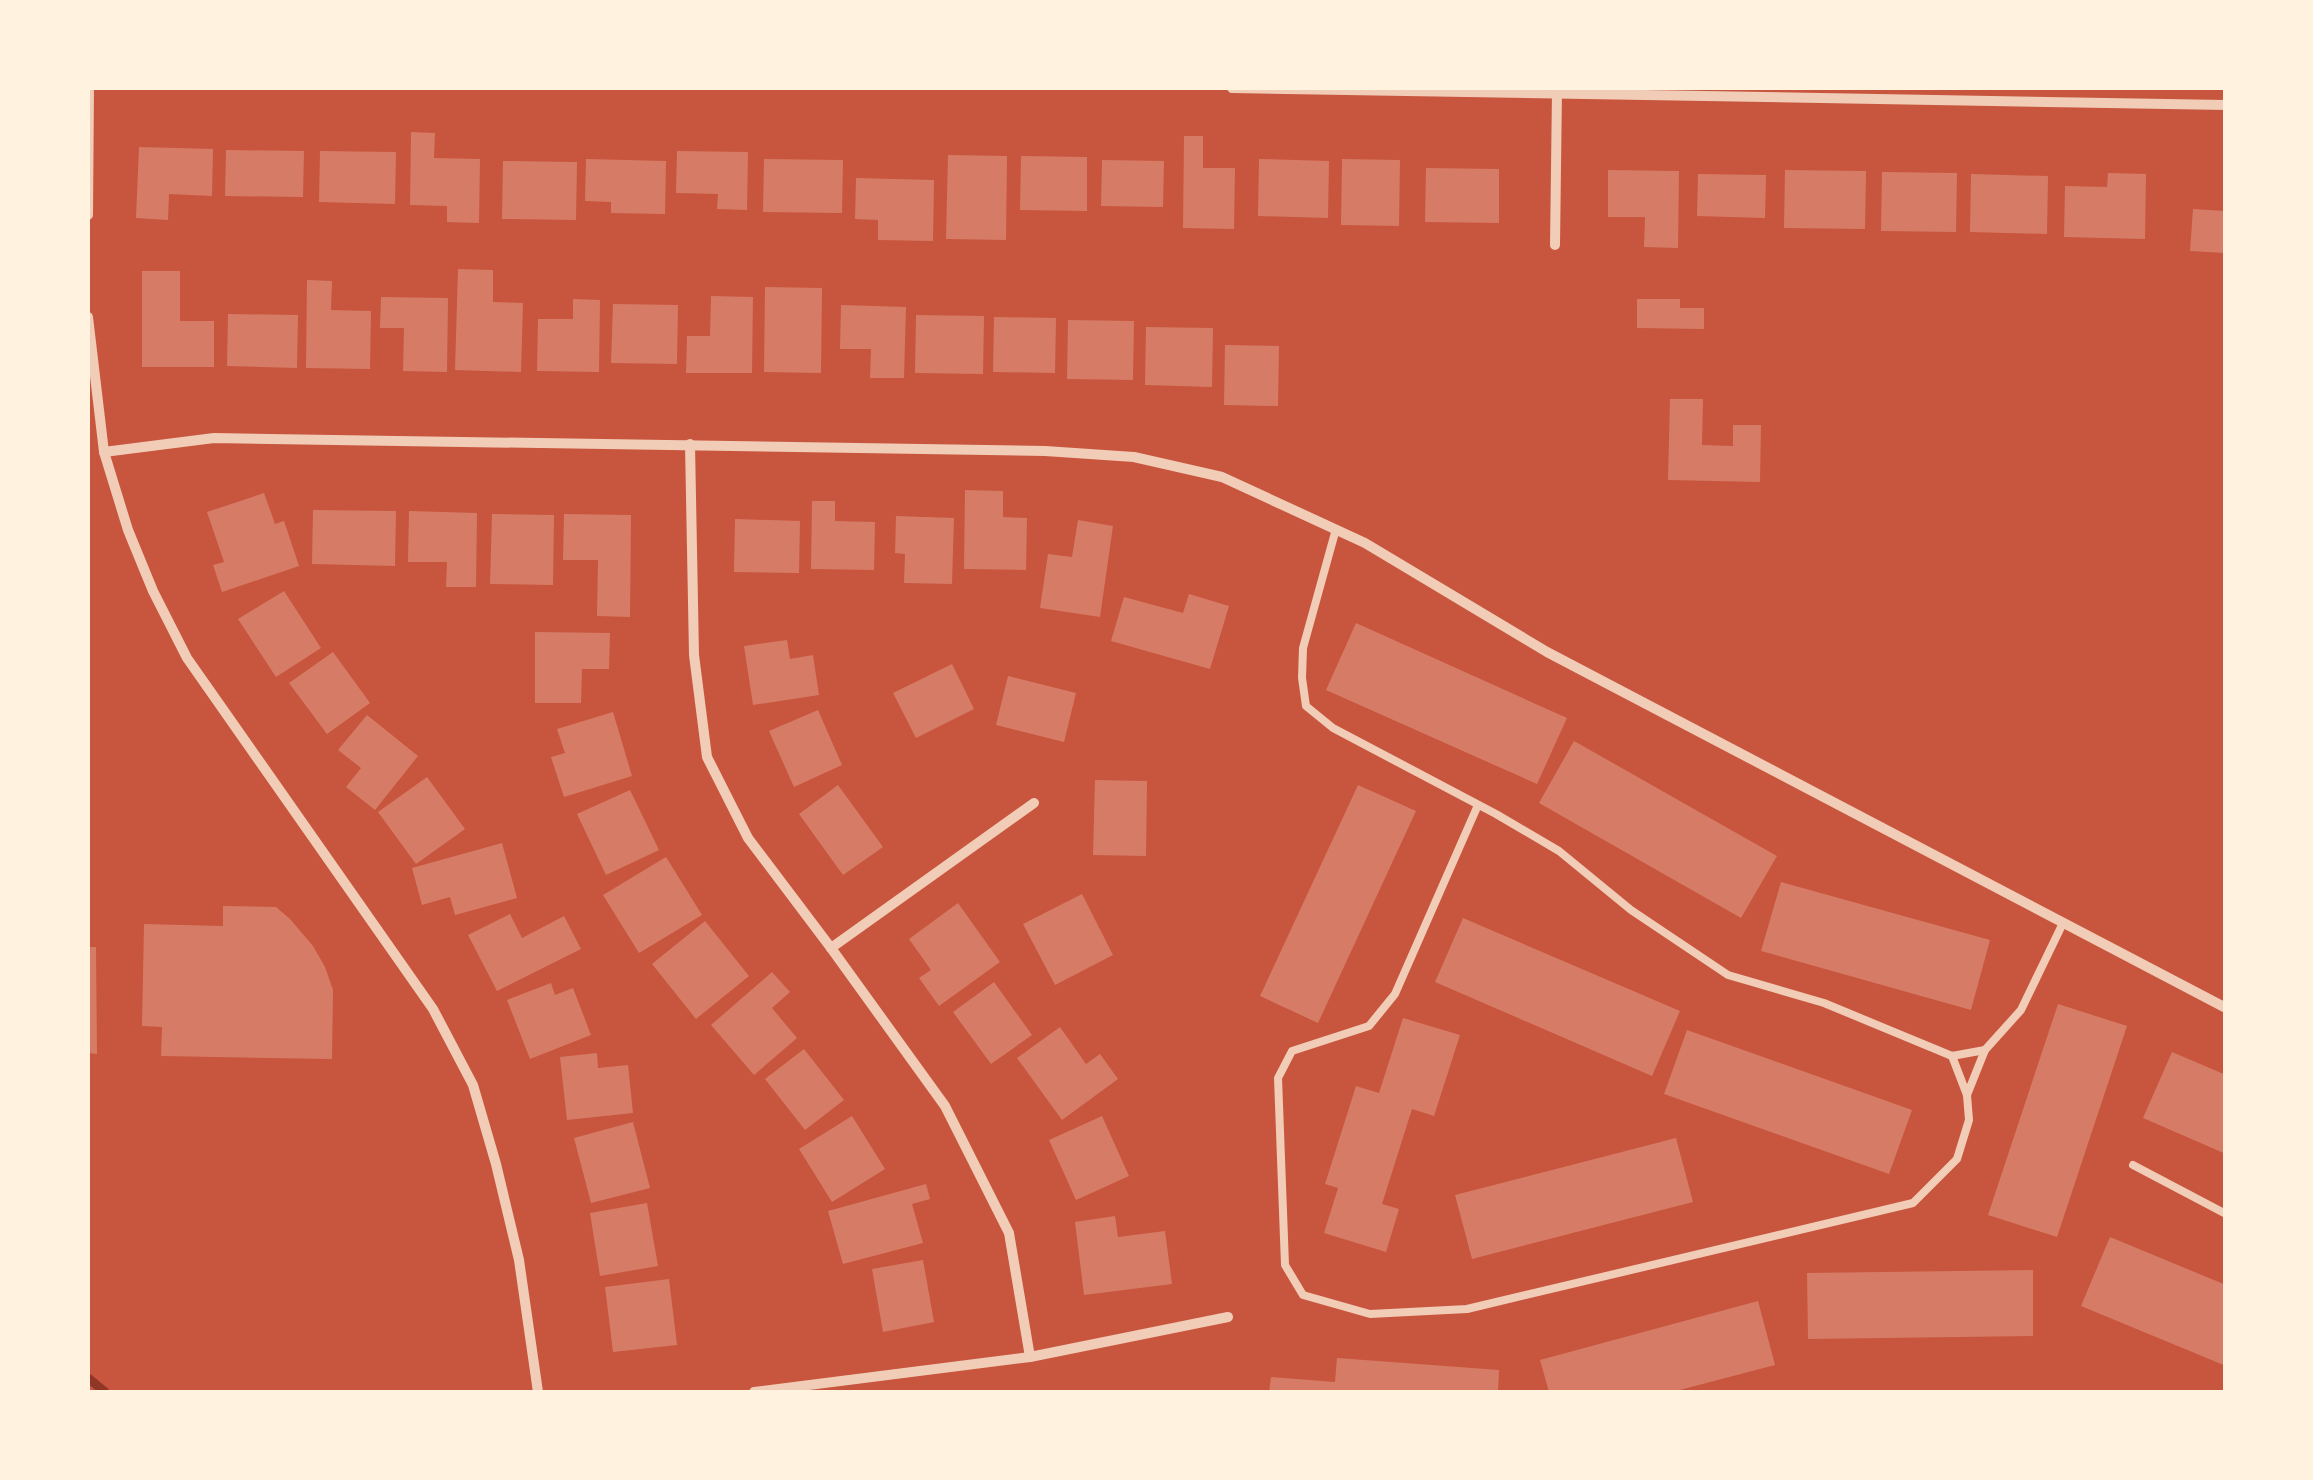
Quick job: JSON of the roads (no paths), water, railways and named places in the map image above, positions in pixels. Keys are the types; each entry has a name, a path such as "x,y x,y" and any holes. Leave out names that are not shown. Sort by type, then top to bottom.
{"street":[{"path":"88,215 90,88"},
{"path":"1232,88 1557,90 2226,105"},
{"path":"1555,244 1557,90"},
{"path":"88,317 104,452 128,530 153,591 187,658 433,1009 473,1085 520,1260 538,1392"},
{"path":"104,452 214,438 1044,450 1134,458 1222,477 1365,543 1548,652 2226,1008"},
{"path":"690,444 694,655 707,758 748,838 944,1106 1009,1233 1030,1357"},
{"path":"831,948 1034,803"},
{"path":"754,1392 1030,1357 1228,1316"}],"lane":[{"path":"1336,530 1303,648 1302,678 1306,706 1333,728 1560,851 1631,910 1728,975 1824,1003 1952,1056 1985,1050"},
{"path":"1478,805 1394,994 1369,1026 1292,1051 1278,1078 1284,1265 1303,1296 1370,1314 1468,1309 1913,1203 1957,1159 1969,1120 1967,1095 1952,1056"},
{"path":"1967,1095 1985,1050 2021,1010 2063,923"},
{"path":"2132,1165 2226,1214"}],"waterway":[{"path":"88,1378 105,1392"}]}
